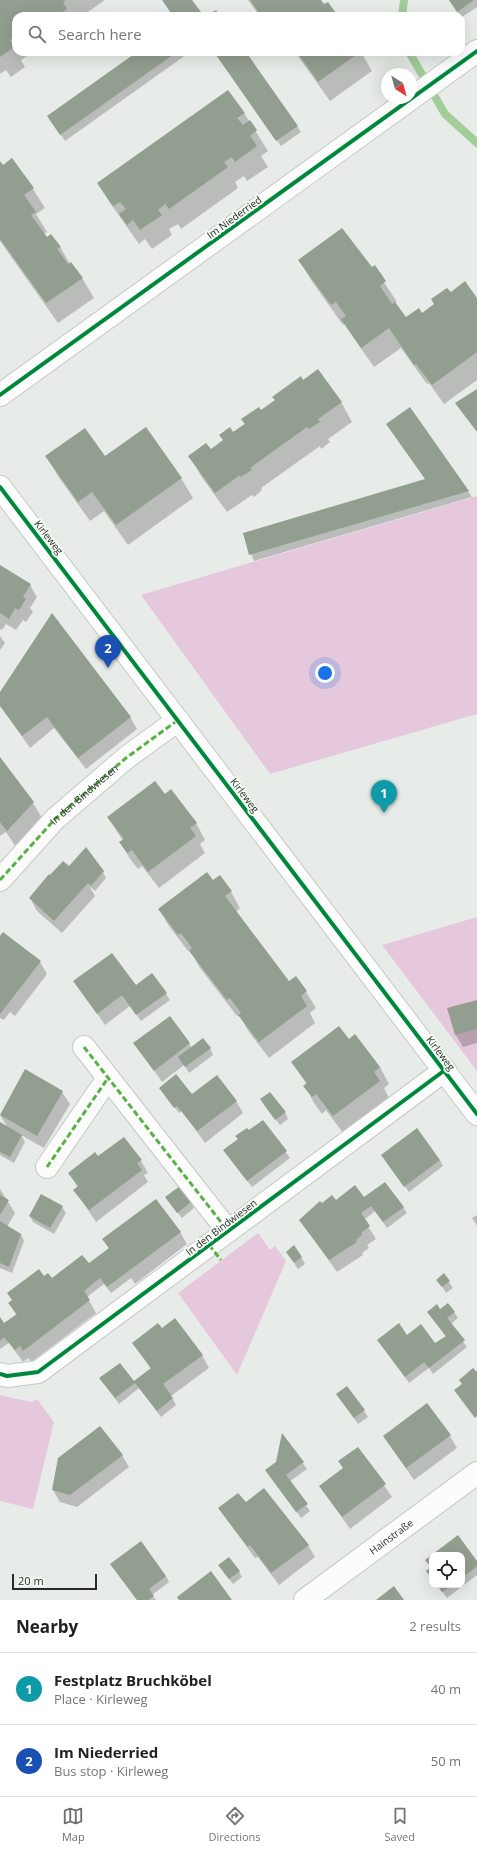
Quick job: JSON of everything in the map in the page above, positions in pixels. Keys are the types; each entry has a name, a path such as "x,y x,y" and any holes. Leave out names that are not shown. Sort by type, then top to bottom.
{"street":[{"name":"Im Niederried","path":"0,395 477,51"},
{"name":"Kirleweg","path":"0,488 477,1114"},
{"name":"In den Bindwiesen","path":"0,880 55,819 126,758 178,720"},
{"name":"In den Bindwiesen","path":"84,1047 228,1231"},
{"name":"In den Bindwiesen","path":"0,1374 7,1376 38,1372 444,1070"},
{"path":"47,1167 108,1078"},
{"name":"Hainstraße","path":"305,1600 477,1473"}],"shaded area":[{"path":"477,496 477,714 270,774 141,595"},
{"path":"477,917 477,1071 382,945"},
{"path":"258,1233 270,1250 275,1246 286,1261 237,1375 178,1293"},
{"path":"0,1395 31,1402 37,1399 54,1422 33,1509 0,1501"}],"building":[{"path":"0,0 66,0 63,2 67,9 63,12 12,12 12,38 10,40 12,48 0,57"},
{"path":"162,0 192,0 201,12 170,12"},
{"path":"250,0 321,0 324,4 328,2 335,12 258,12"},
{"path":"449,0 474,0 457,12"},
{"path":"131,56 171,56 60,135 47,116"},
{"path":"217,56 249,56 298,126 276,141"},
{"path":"300,56 354,56 318,82"},
{"path":"228,90 245,113 237,118 243,125 250,120 257,130 250,136 257,146 235,162 232,157 224,162 228,167 169,209 165,204 158,210 162,215 140,230 133,220 127,225 119,214 126,209 120,202 113,206 97,183"},
{"path":"12,158 34,188 24,195 36,212 31,215 47,237 51,234 61,247 57,249 68,264 71,262 83,278 46,303 0,239 0,161 3,165"},
{"path":"342,228 372,267 375,265 386,281 380,286 392,304 395,302 406,317 419,308 422,313 434,304 431,299 447,288 451,292 465,281 477,298 477,352 432,385 416,364 414,365 389,328 361,348 341,319 346,316 336,302 331,305 298,260"},
{"path":"318,369 342,402 318,419 320,422 309,429 307,427 250,468 252,470 241,477 240,475 215,493 188,456 206,443 211,449 223,440 219,435 230,427 233,432 245,424 241,419 259,407 261,410 275,400 272,397 301,376 303,380"},
{"path":"477,389 477,432 455,403"},
{"path":"410,407 469,491 249,555 243,533 425,479 386,424"},
{"path":"146,427 182,478 116,525 92,492 78,502 45,456 85,428 105,456"},
{"path":"0,565 31,584 23,597 26,599 19,610 15,608 9,619 0,613"},
{"path":"52,613 131,717 78,758 47,717 22,736 0,706 0,692"},
{"path":"0,757 34,802 7,831 0,822"},
{"path":"155,781 165,794 171,789 197,823 190,828 196,836 148,872 132,850 127,853 119,842 124,839 107,817"},
{"path":"86,847 104,871 91,886 88,883 54,921 29,898 49,874 50,875 63,861 69,866"},
{"path":"207,872 213,880 220,875 232,891 225,896 289,981 296,976 307,991 301,996 307,1006 259,1042 238,1015 241,1013 230,998 227,1000 189,951 192,948 181,933 178,935 158,909"},
{"path":"3,932 41,961 0,1014 0,936"},
{"path":"112,953 136,985 152,973 167,993 136,1015 122,995 97,1014 73,981"},
{"path":"477,1000 477,1029 455,1035 447,1008"},
{"path":"170,1016 190,1043 154,1071 133,1043"},
{"path":"339,1026 349,1039 355,1034 380,1067 374,1072 380,1081 333,1116 316,1094 312,1097 303,1086 307,1083 291,1062"},
{"path":"203,1038 211,1048 185,1067 178,1057"},
{"path":"25,1069 63,1091 37,1136 0,1115"},
{"path":"176,1074 192,1094 217,1075 237,1101 197,1131 177,1106 174,1108 159,1088"},
{"path":"270,1092 286,1112 275,1120 260,1099"},
{"path":"263,1120 287,1151 247,1181 223,1150 238,1139 235,1136 247,1128 249,1130"},
{"path":"0,1122 22,1135 10,1157 0,1152"},
{"path":"417,1128 440,1160 404,1187 381,1155"},
{"path":"124,1137 142,1160 137,1163 142,1170 89,1210 73,1190 78,1186 68,1173 95,1152 98,1156"},
{"path":"385,1182 404,1207 383,1222 371,1206 361,1213 370,1226 361,1233 362,1235 356,1240 357,1242 329,1260 299,1220 320,1201 322,1203 332,1195 336,1200 355,1185 364,1197"},
{"path":"180,1186 191,1202 177,1213 165,1197"},
{"path":"41,1194 63,1206 50,1228 29,1216"},
{"path":"0,1195 9,1200 0,1215"},
{"path":"156,1199 181,1232 107,1287 100,1278 84,1291 90,1300 23,1351 20,1346 15,1350 4,1337 0,1341 0,1317 4,1323 17,1314 8,1303 12,1300 7,1293 39,1269 44,1276 48,1273 52,1278 82,1255 89,1263 109,1248 102,1239"},
{"path":"0,1221 21,1234 9,1267 0,1263"},
{"path":"294,1245 302,1257 294,1263 286,1252"},
{"path":"444,1273 450,1281 442,1287 436,1280"},
{"path":"448,1303 455,1312 447,1318 465,1340 429,1368 424,1362 405,1377 377,1340 399,1323 407,1335 421,1324 435,1343 446,1336 427,1312 437,1304 440,1309"},
{"path":"175,1318 203,1355 163,1384 173,1398 157,1411 135,1383 115,1398 99,1378 120,1363 134,1381 151,1368 132,1343 158,1323 162,1328"},
{"path":"473,1368 477,1372 477,1416 475,1418 454,1390 462,1384 459,1380"},
{"path":"347,1386 365,1410 354,1418 336,1394"},
{"path":"427,1403 451,1435 406,1468 383,1436"},
{"path":"100,1426 123,1455 70,1495 52,1490 58,1458"},
{"path":"282,1433 304,1462 286,1475 308,1504 296,1512 265,1470 276,1462"},
{"path":"358,1447 386,1484 342,1517 319,1486 343,1468 338,1461"},
{"path":"264,1488 309,1545 271,1573 250,1545 248,1547 218,1508 238,1493 246,1502"},
{"path":"458,1535 477,1561 477,1566 465,1576 465,1552 436,1552"},
{"path":"141,1541 166,1576 149,1589 154,1596 148,1600 137,1600 110,1564"},
{"path":"229,1557 240,1571 229,1579 218,1565"},
{"path":"429,1557 429,1565 425,1560"},
{"path":"211,1571 232,1600 179,1600 177,1597"},
{"path":"394,1586 404,1600 376,1600"},
{"path":"439,1588 448,1588 442,1592"}],"waterway":[{"path":"402,12 404,0"},
{"path":"411,56 445,114 477,143"}],"marked path":[{"path":"0,880 55,819 126,758 178,720"},
{"path":"84,1047 228,1231"},
{"path":"47,1167 108,1078"},
{"path":"209,1245 221,1260"}],"cycle path":[{"path":"0,395 477,51"},
{"path":"0,487 477,1114"},
{"path":"0,1374 7,1376 38,1372 445,1070"}],"place":[{"name":"Im Niederried","path":"108,668"},
{"name":"Festplatz Bruchköbel","path":"384,813"}]}
